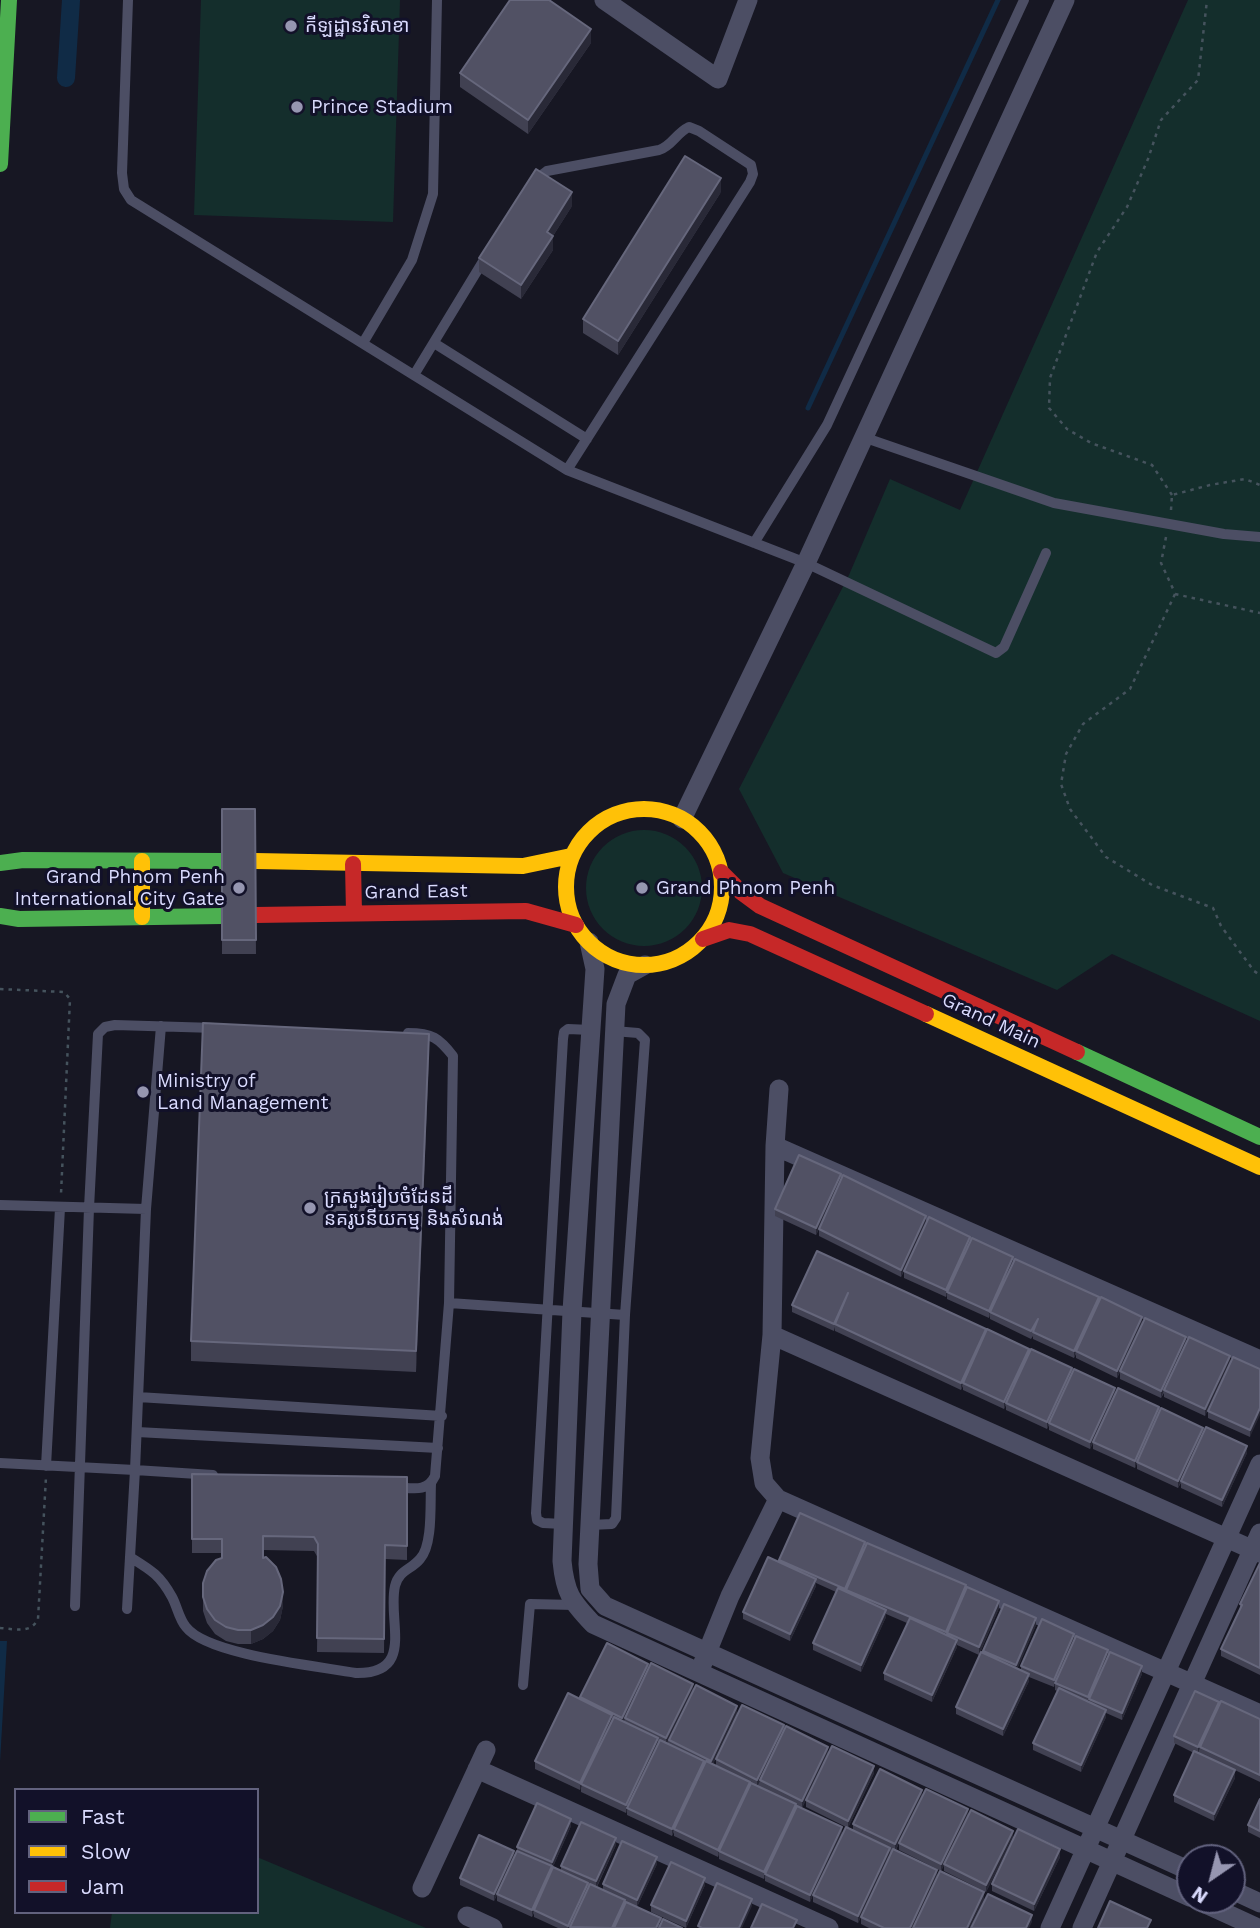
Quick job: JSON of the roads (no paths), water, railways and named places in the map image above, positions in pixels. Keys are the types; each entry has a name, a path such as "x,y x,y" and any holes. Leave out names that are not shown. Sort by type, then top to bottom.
{"street":[{"path":"0,164 9,0"},
{"path":"604,0 718,79 748,0"},
{"path":"682,819 806,563 1065,0"},
{"path":"638,809 657,810 682,819 707,842 721,872 722,894 717,916 703,939 681,956 645,965 630,964 609,956 589,942 576,925 568,904 566,881 572,856 581,839 597,824 617,813 638,809"},
{"name":"Grand East","path":"255,861 523,866 572,856"},
{"path":"0,863 23,860 222,861"},
{"path":"142,861 142,917"},
{"path":"354,864 354,914"},
{"name":"Grand Main","path":"721,872 760,906 1260,1137"},
{"name":"Grand East","path":"255,915 526,911 576,925"},
{"path":"0,916 19,919 222,916"},
{"name":"Grand Main","path":"703,939 729,930 750,934 1260,1167"},
{"path":"589,942 595,969 572,1311 562,1561 564,1585 575,1605 593,1623 1176,1891"},
{"path":"645,965 627,975 616,1004 599,1313 588,1564 590,1589 605,1606 1176,1865"},
{"path":"779,1089 775,1146 772,1335 760,1458 764,1483 778,1499 1260,1714"},
{"path":"775,1146 1260,1360"},
{"path":"772,1335 1227,1538 1257,1545 1082,1928"},
{"path":"1050,1928 1260,1464"},
{"path":"698,1672 730,1596 778,1499"},
{"path":"563,1524 590,1525"},
{"path":"575,1605 594,1595"},
{"path":"422,1888 486,1750"},
{"path":"477,1769 829,1928"},
{"path":"1228,1914 1258,1928"},
{"path":"467,1916 493,1928"}],"lane":[{"path":"128,0 122,173 124,189 131,200 567,470 806,563 996,653 1004,647 1046,553"},
{"path":"363,343 412,260 433,194 437,0"},
{"path":"754,543 827,425 1024,0"},
{"path":"529,187 547,171 667,147 680,131 689,127 751,165 753,174 567,470"},
{"path":"414,375 488,254"},
{"path":"434,343 587,439"},
{"path":"863,437 1054,503 1224,534 1260,537"},
{"path":"75,1606 98,1034 105,1027 115,1024 230,1028"},
{"path":"127,1609 146,1209 161,1026"},
{"path":"563,1524 542,1523 537,1520 536,1513 547,1310 564,1032 568,1029 591,1030"},
{"path":"590,1525 606,1526 612,1524 616,1518 625,1315 645,1040 638,1032 614,1031"},
{"path":"130,1557 157,1574 172,1596 186,1627 203,1640 224,1649 356,1673 375,1673 387,1664 394,1652 394,1588 399,1574 420,1560 428,1546 431,1485 435,1476 442,1416 449,1303 453,1056 442,1042 426,1033 398,1033"},
{"path":"0,1205 146,1209"},
{"path":"46,1466 61,1208"},
{"path":"449,1303 625,1315"},
{"path":"138,1397 442,1416"},
{"path":"137,1433 438,1448"},
{"path":"0,1463 218,1476"},
{"path":"384,1486 426,1488 431,1485"},
{"path":"523,1685 530,1604 575,1605"}],"water":[{"path":"0,1641 7,1641 0,1762"}],"waterway":[{"path":"66,78 71,0"},
{"path":"808,408 998,0"}],"place":[{"name":"កីឡដ្ឋានវិសាខា","path":"291,26"},
{"name":"Prince Stadium","path":"297,107"},
{"name":"Grand Phnom Penh International City Gate","path":"239,888"},
{"name":"Grand Phnom Penh","path":"642,888"},
{"name":"Ministry of Land Management","path":"143,1092"},
{"name":"ក្រសួងរៀបចំដែនដី នគរូបនីយកម្ម និងសំណង់","path":"310,1208"}]}
